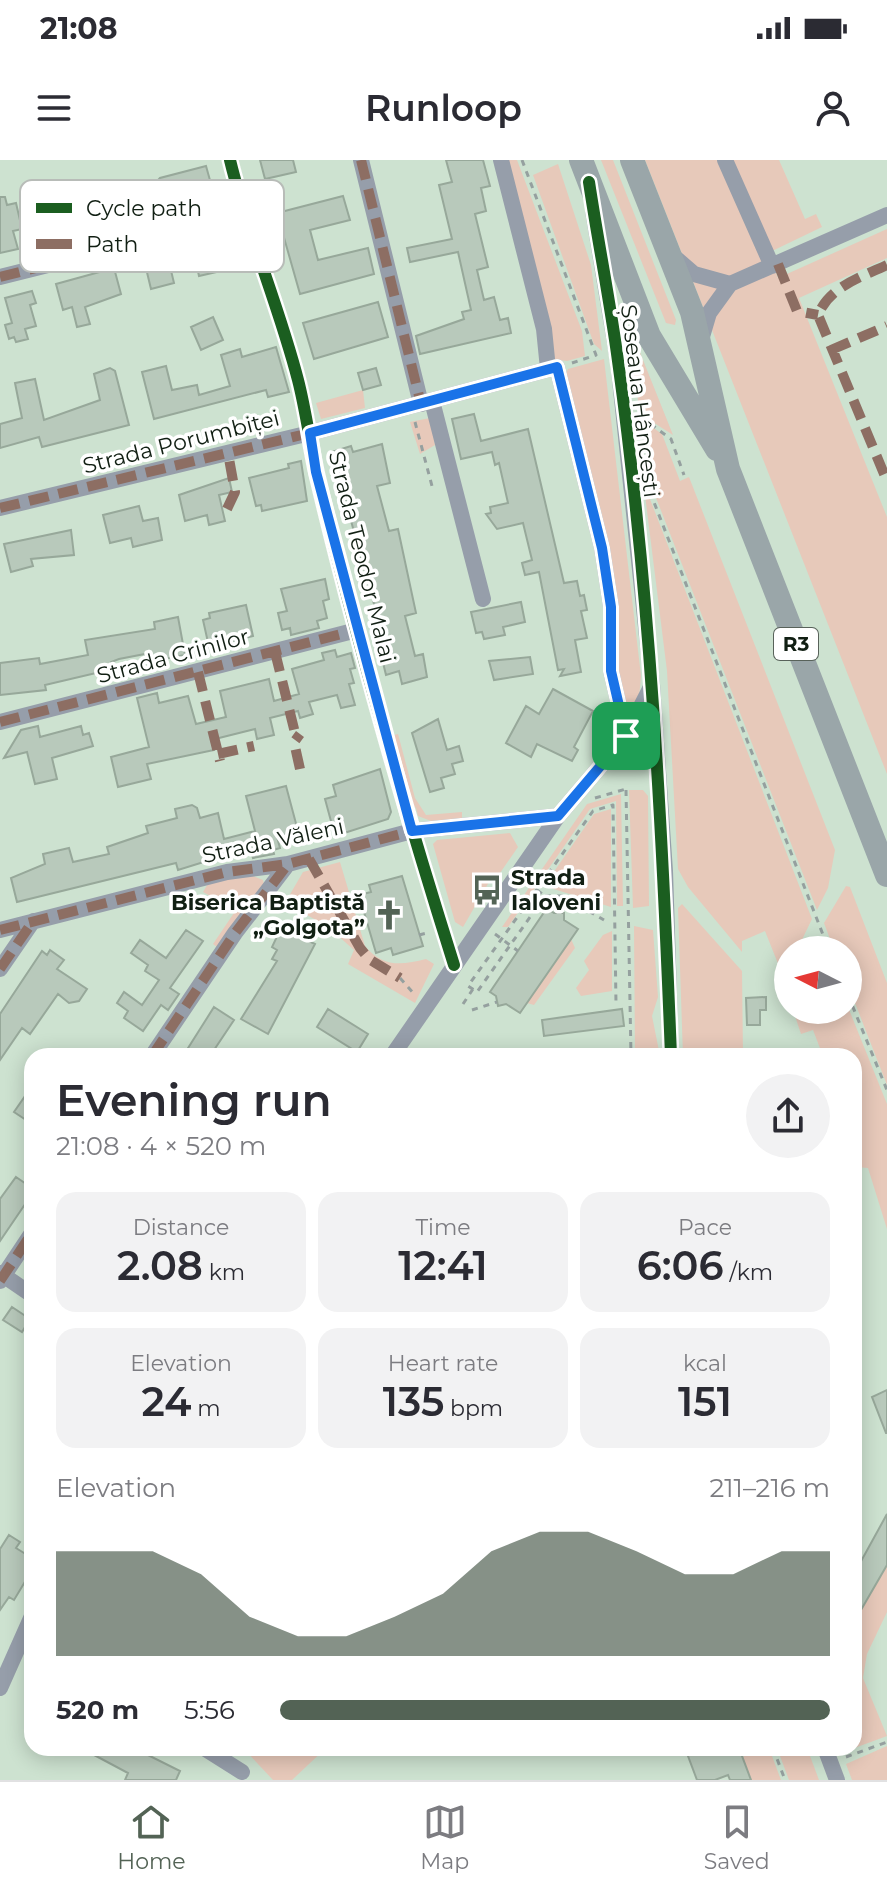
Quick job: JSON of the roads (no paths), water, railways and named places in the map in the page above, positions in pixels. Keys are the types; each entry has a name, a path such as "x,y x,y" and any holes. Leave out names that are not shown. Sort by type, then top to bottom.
{"highway":[{"name":"Șoseaua Hâncești","path":"632,160 692,312 728,469 887,875"},
{"name":"Șoseaua Hâncești","path":"585,171 649,336 728,469"}],"street":[{"name":"Strada Teodor Malai","path":"230,160 235,180"},
{"path":"361,160 421,404 483,599"},
{"path":"501,160 552,368 602,548 611,607 611,671 626,736"},
{"path":"725,160 772,266"},
{"name":"Șoseaua Hâncești","path":"585,171 618,361 652,684 665,871 671,1048"},
{"path":"700,346 709,313 730,284 887,215"},
{"path":"668,251 694,274 730,284"},
{"path":"0,277 20,272"},
{"name":"Strada Teodor Malai","path":"262,272 297,377 357,630 412,831 454,965"},
{"name":"Strada Porumbiței","path":"0,508 310,433 552,368"},
{"name":"Strada Crinilor","path":"0,722 357,630"},
{"path":"397,1048 558,816 626,736 652,684"},
{"name":"Strada Văleni","path":"0,930 227,872 288,864 412,831 558,816"},
{"path":"157,1048 235,933 288,864"},
{"path":"0,969 33,921"},
{"path":"24,1244 1,1277 24,1290"},
{"path":"0,1688 24,1634"},
{"path":"217,1756 242,1772"},
{"path":"828,1756 837,1780"}],"place":[{"name":"Strada Ialoveni","path":"487,890"},
{"name":"Biserica Baptistă „Golgota”","path":"389,915"}]}
